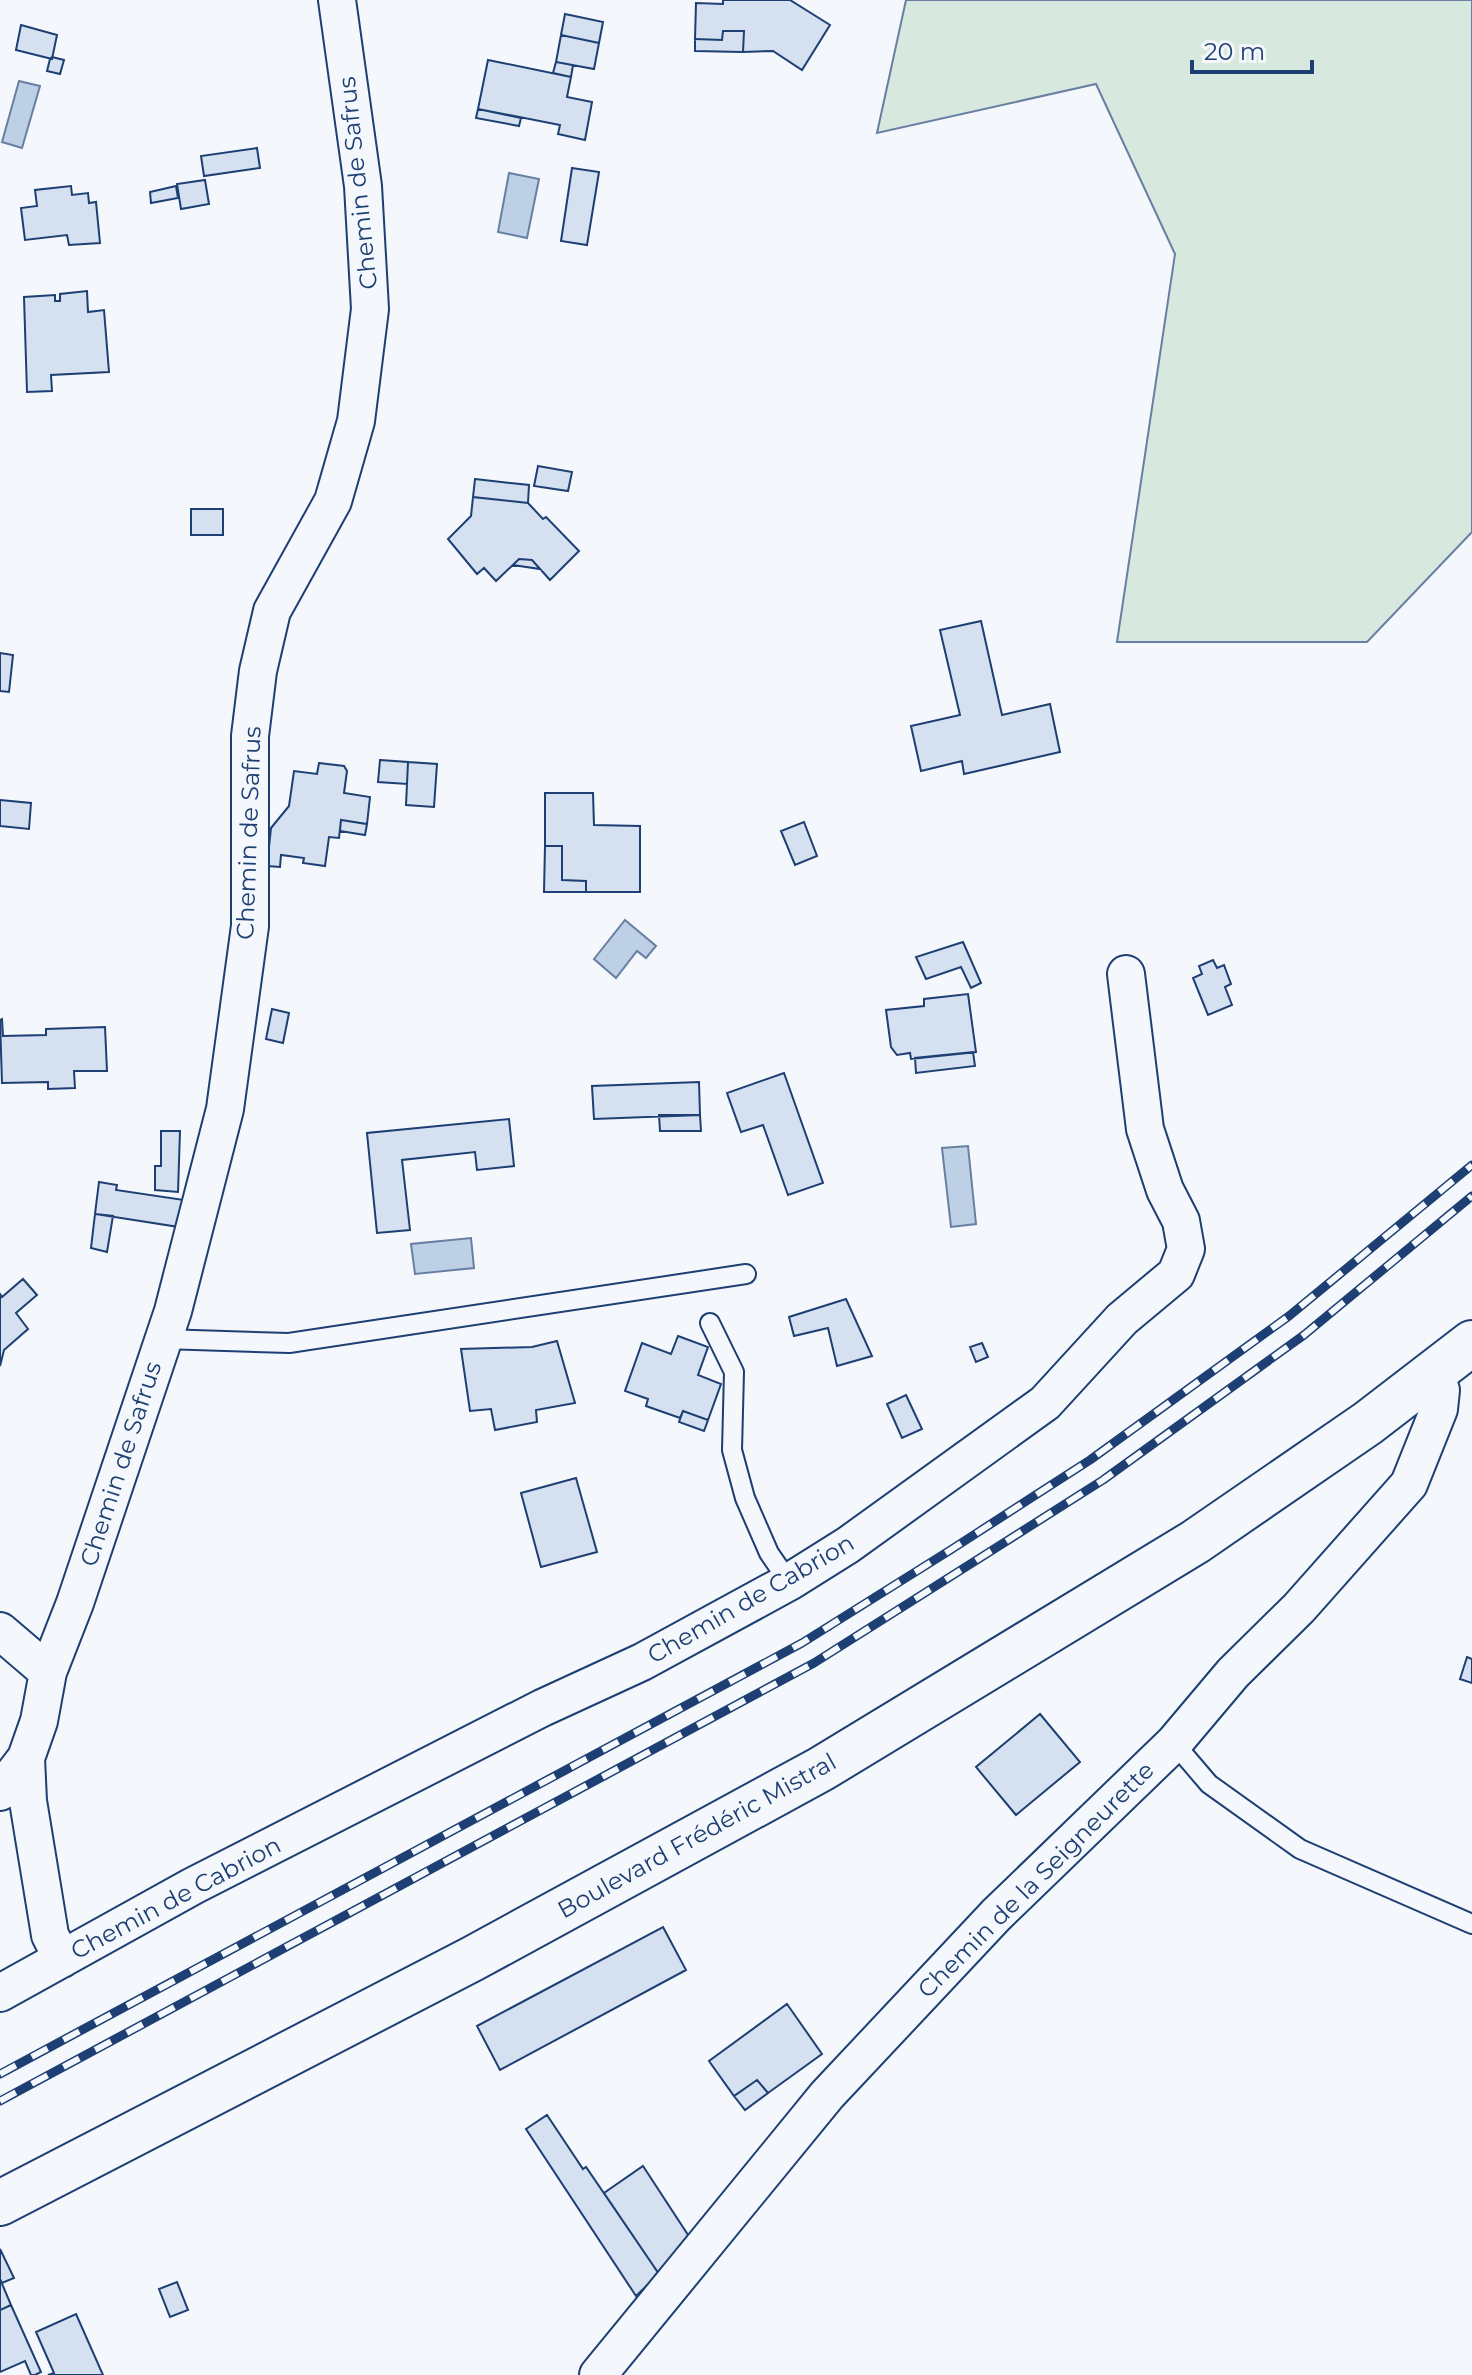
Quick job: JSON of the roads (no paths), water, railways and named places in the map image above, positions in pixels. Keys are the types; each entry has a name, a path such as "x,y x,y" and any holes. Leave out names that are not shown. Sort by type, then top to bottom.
{"main road":[{"name":"Boulevard Frédéric Mistral","path":"0,2203 472,1959 821,1769 1195,1542 1368,1423 1472,1343"}],"street":[{"name":"Chemin de Safrus","path":"0,1792 26,1758 39,1721 48,1672 75,1603 173,1311 227,1093 250,926 250,736 258,671 272,611 333,501 356,421 370,309 363,186 337,0"},
{"name":"Chemin de Cabrion","path":"0,1993 193,1886 542,1708 642,1662 789,1582 848,1545 1045,1403 1122,1319 1176,1274 1186,1249 1181,1221 1165,1190 1145,1129 1126,974"},
{"name":"Chemin de la Seigneurette","path":"598,2375 827,2095 996,1915 1174,1743 1233,1673 1361,1540 1409,1484 1439,1409 1441,1390 1434,1374"},
{"path":"0,1631 48,1672"},
{"path":"26,1758 28,1801 50,1935 62,1959"}],"lane":[{"path":"163,1339 289,1343 746,1274"},
{"path":"710,1323 734,1372 732,1450 745,1498 769,1553 789,1582"},
{"path":"1174,1743 1209,1784 1300,1849 1472,1924"}],"water":[{"path":"19,81 40,86 22,148 2,142"},
{"path":"509,173 539,179 527,238 498,232"},
{"path":"625,920 656,946 646,958 637,951 616,978 594,959"},
{"path":"968,1146 976,1224 951,1227 942,1148"},
{"path":"471,1238 474,1268 415,1274 411,1244"}],"railway":[{"path":"0,2074 802,1643 1090,1460 1289,1316 1472,1165"},
{"path":"0,2101 814,1663 1103,1480 1304,1335 1472,1196"}]}
